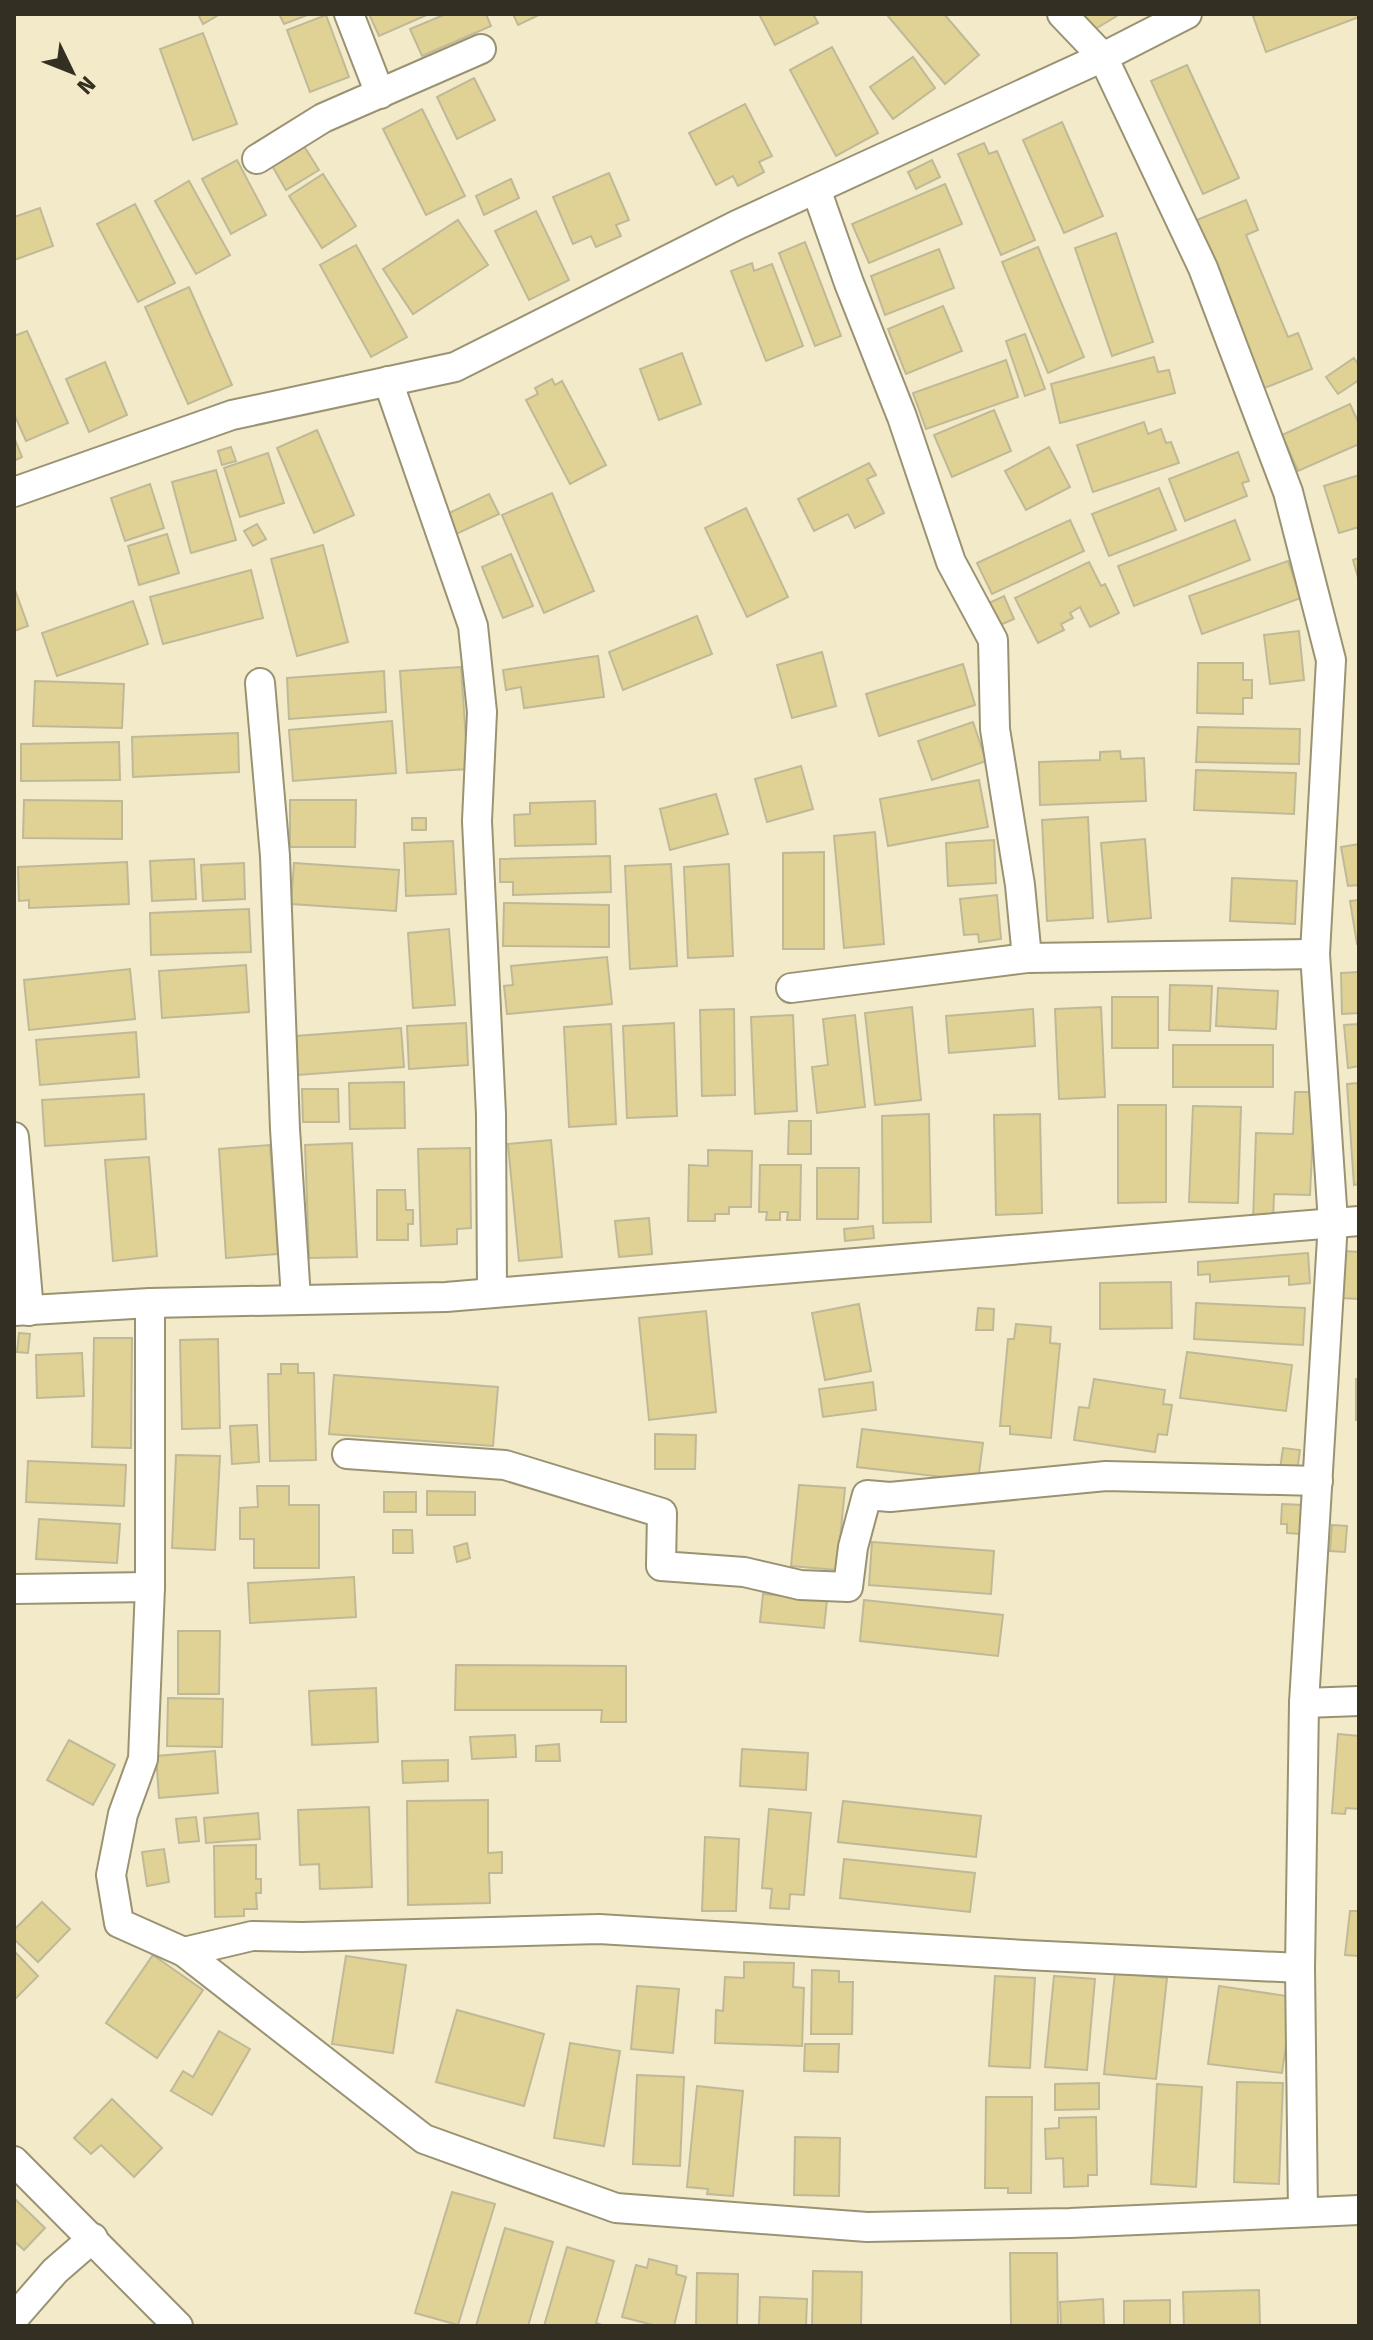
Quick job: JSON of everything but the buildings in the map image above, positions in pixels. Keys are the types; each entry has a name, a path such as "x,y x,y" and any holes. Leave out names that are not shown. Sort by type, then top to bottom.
{"street":[{"path":"349,14 380,94"},
{"path":"1062,14 1103,57 1203,268 1288,492 1331,660 1315,954 1346,1222 1318,1481 1304,1703 1300,1968 1303,2212"},
{"path":"14,492 232,415 455,367 737,225 1103,57 1187,14"},
{"path":"257,159 323,118 481,49"},
{"path":"816,189 902,417 951,562 993,640 995,729 1020,885 1027,958"},
{"path":"388,381 473,626 482,712 477,821 491,1114 492,1293"},
{"path":"260,683 275,856 285,1129 296,1299"},
{"path":"791,988 1027,958 1315,954"},
{"path":"14,1137 22,1311 150,1303 446,1297 1346,1222"},
{"path":"150,1303 150,1587 143,1759 123,1814 111,1875 119,1923 184,1952 424,2139 616,2208 867,2227 1070,2223 1359,2210"},
{"path":"347,1454 505,1465 662,1513 661,1566 744,1572 800,1585 848,1587 853,1547 867,1495 890,1497 1106,1476 1318,1481"},
{"path":"14,1589 150,1587"},
{"path":"1304,1703 1359,1701"},
{"path":"184,1952 252,1936 599,1929 1300,1968"},
{"path":"14,2161 178,2326"},
{"path":"14,2318 55,2271 93,2238"}]}
